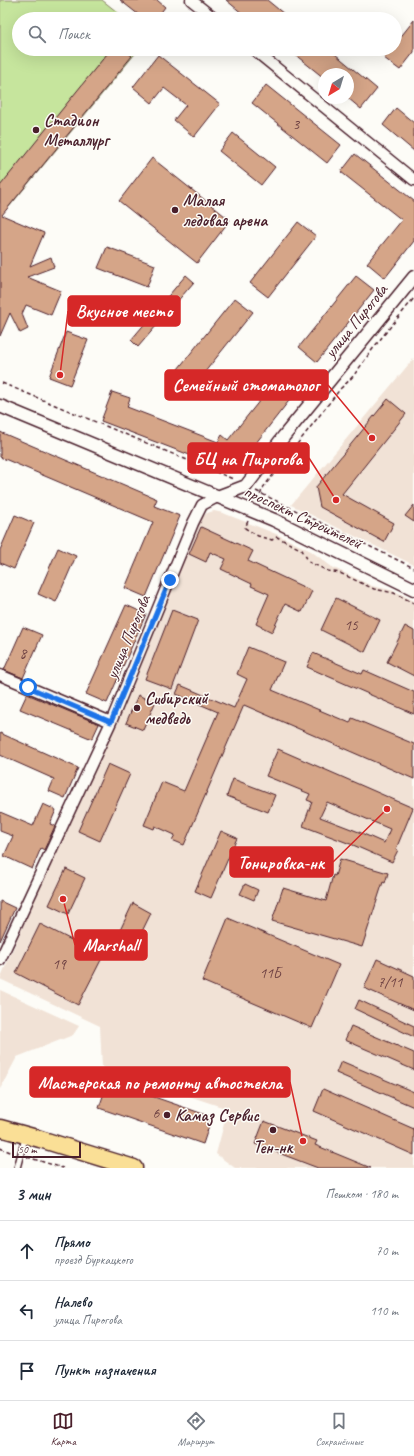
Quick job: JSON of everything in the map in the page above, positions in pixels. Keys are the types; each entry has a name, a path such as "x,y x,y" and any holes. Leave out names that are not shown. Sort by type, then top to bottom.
{"main road":[{"path":"0,1128 134,1168"}],"street":[{"path":"191,0 206,12"},
{"path":"262,56 414,180"},
{"name":"улица Пирогова","path":"0,960 111,722 202,505 217,497 246,486 289,430 414,277"},
{"name":"проспект Строителей","path":"0,406 274,520 414,589"},
{"path":"0,676 111,722"}],"lane":[{"path":"17,1168 26,1135"}],"path":[{"path":"414,298 368,355 360,368 341,388 262,489 245,528 258,536 272,540 276,537 302,550 309,562 328,572 340,573 374,589 394,593 414,602"},
{"path":"2,383 232,478 414,568"},
{"path":"0,1148 63,1168"}],"shaded area":[{"path":"414,358 414,565 291,505"},
{"path":"214,511 223,513 276,534 311,551 332,567 372,586 395,591 414,601 414,1168 235,1168 216,1154 228,1109 102,1067 100,1026 0,979 202,517 207,513"},
{"path":"0,990 79,1026 73,1035 17,1057 0,1089"}],"green space":[{"name":"Стадион Металлург","path":"0,0 102,0 117,12 12,12 12,56 133,56 9,207 0,203"}],"building":[{"path":"120,0 157,0 165,7 161,12 135,12"},
{"path":"226,0 267,0 282,12 241,12"},
{"path":"414,20 414,52 400,70 384,58 386,56 402,56 402,35"},
{"path":"105,56 132,56 2,215 44,233 30,266 51,257 54,267 27,277 61,291 51,315 26,305 22,314 28,329 20,333 10,313 0,336 0,186"},
{"path":"157,56 159,56 220,104 194,137 174,120 186,105 164,88 152,103 133,87"},
{"path":"297,56 337,56 352,68 318,68 318,73"},
{"path":"354,70 377,89 361,109 354,103"},
{"path":"266,85 341,145 327,163 252,103"},
{"path":"396,108 414,123 414,151 383,125"},
{"path":"233,133 275,167 261,185 219,151"},
{"path":"355,154 414,201 414,241 385,278 367,263 402,220 341,172"},
{"name":"Малая ледовая арена","path":"152,158 230,220 197,263 119,201"},
{"path":"298,222 316,236 268,297 250,283"},
{"path":"107,247 155,265 147,287 98,268"},
{"path":"186,275 194,282 138,347 131,340"},
{"path":"356,276 374,290 317,362 299,347"},
{"path":"235,298 253,312 196,383 178,369"},
{"path":"66,332 88,340 70,385 49,377"},
{"path":"281,374 299,388 241,462 236,465 225,466 213,464 101,421 112,392 130,398 127,407 218,442 222,435 228,440"},
{"path":"388,399 406,414 342,494 394,523 384,542 320,507 316,487"},
{"path":"0,432 157,499 154,506 180,516 146,597 125,588 153,522 0,457"},
{"path":"414,505 414,522 405,516"},
{"path":"15,515 34,523 14,569 0,563 0,550"},
{"path":"201,527 253,551 248,561 312,591 302,612 285,604 272,632 256,624 269,594 251,586 252,584 221,569 226,559 210,552 206,562 189,554"},
{"path":"58,548 76,556 56,602 38,594"},
{"path":"336,598 380,620 365,652 321,630"},
{"path":"126,605 146,614 107,703 86,694"},
{"path":"172,610 198,620 172,689 145,679"},
{"path":"405,626 414,631 414,676 387,662"},
{"path":"23,627 42,635 23,678 4,670"},
{"path":"248,647 284,662 272,690 350,723 352,718 414,744 414,779 244,705 184,845 172,840 175,835 155,826 154,829 144,825 162,782 184,791 218,712 176,694 180,685 234,708 247,679 237,674"},
{"path":"313,653 362,674 364,670 414,692 414,714 307,667"},
{"path":"27,694 99,724 92,739 20,709"},
{"path":"138,695 155,703 143,730 126,723"},
{"path":"0,733 78,768 65,798 49,791 54,779 0,755"},
{"path":"278,749 413,808 396,849 398,850 392,862 303,826 312,802 307,800 310,794 266,776","holes":["327,802 390,829 384,843 320,817"]},
{"path":"108,764 130,774 100,841 78,831"},
{"path":"233,779 275,795 268,812 227,796"},
{"path":"43,804 56,810 50,824 55,826 44,850 41,848 32,869 4,856 13,836 0,831 0,812 33,826"},
{"path":"221,831 237,838 211,898 195,891"},
{"path":"340,859 388,873 385,883 383,882 362,947 272,921 283,888 326,901 333,875 335,876"},
{"path":"66,869 85,878 68,914 49,905"},
{"path":"245,884 258,890 254,900 240,894"},
{"path":"0,901 15,908 0,941"},
{"path":"133,903 151,913 131,954 113,945"},
{"path":"228,918 339,965 312,1028 202,981"},
{"path":"40,924 103,956 78,1005 16,973"},
{"path":"377,959 414,976 414,1010 364,988"},
{"path":"359,1000 414,1026 414,1037 355,1009"},
{"path":"351,1026 414,1053 414,1070 345,1040"},
{"path":"341,1061 414,1092 414,1107 336,1073"},
{"path":"108,1081 212,1117 203,1144 99,1108"},
{"path":"323,1089 414,1129 414,1155 314,1111"},
{"path":"264,1121 317,1141 315,1145 371,1168 318,1168 255,1144"}],"place":[{"name":"Стадион Металлург","path":"36,130"},
{"name":"Малая ледовая арена","path":"175,210"},
{"name":"Вкусное место","path":"60,375"},
{"name":"Семейный стоматолог","path":"372,438"},
{"name":"БЦ на Пирогова","path":"336,500"},
{"name":"Сибирский медведь","path":"137,708"},
{"name":"Тонировка-нк","path":"387,809"},
{"name":"Marshall","path":"63,899"},
{"name":"Камаз Сервис","path":"167,1115"},
{"name":"Тен-нк","path":"273,1130"},
{"name":"Мастерская по ремонту автостекла","path":"303,1141"}],"route":[{"path":"28,687 111,722 170,580"}]}
